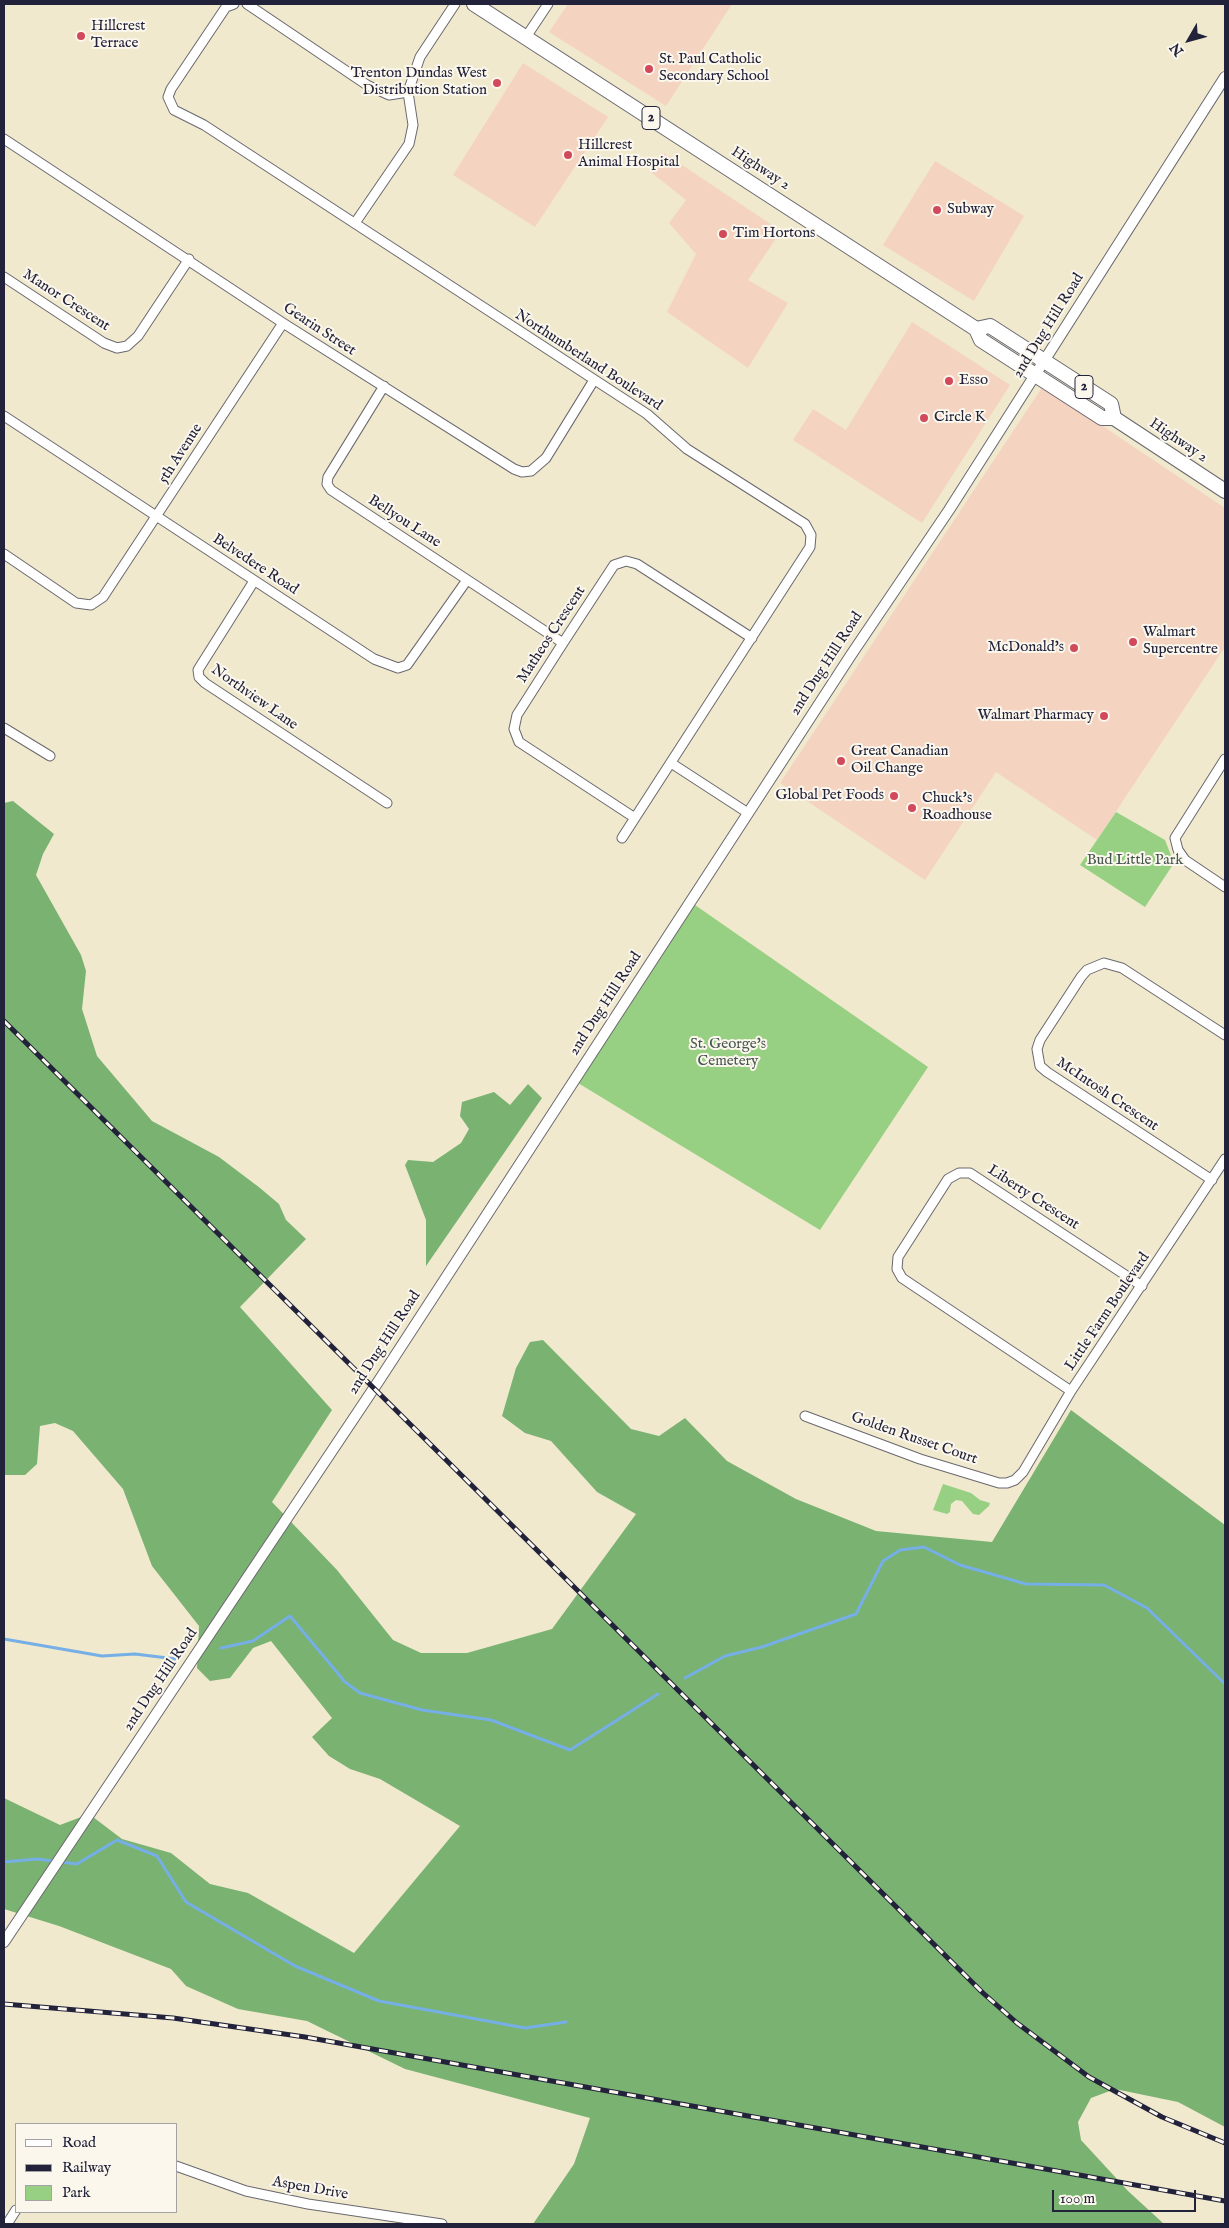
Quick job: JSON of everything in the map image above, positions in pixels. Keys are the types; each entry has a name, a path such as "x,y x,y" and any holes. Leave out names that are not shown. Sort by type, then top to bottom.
{"main road":[{"name":"2","path":"474,4 526,37"},
{"name":"Highway 2","path":"526,37 976,329 981,340 1102,418 1114,418 1225,491"},
{"name":"Highway 2","path":"976,329 990,326 1111,404 1114,418"}],"street":[{"name":"Northumberland Boulevard","path":"234,4 226,7 171,89 168,97 169,104 174,110 204,125 647,414 687,449 805,524 811,535 810,547 671,763"},
{"path":"247,4 367,85 389,95 408,92"},
{"path":"355,223 409,144 413,125 408,92 420,56 455,4"},
{"path":"526,37 548,4"},
{"name":"2nd Dug Hill Road","path":"4,1942 378,1382 748,813 1045,362 1225,77"},
{"name":"Gearin Street","path":"4,139 189,259 283,323 522,472 531,471 546,458 594,380"},
{"name":"Manor Crescent","path":"4,277 104,343 117,348 127,346 138,336 189,259"},
{"name":"5th Avenue","path":"4,554 76,603 91,605 100,599 156,518 283,323"},
{"name":"Bellyou Lane","path":"384,386 336,464 327,484 330,490 563,643"},
{"name":"Belvedere Road","path":"4,416 156,518 374,659 398,668 407,665 467,580"},
{"name":"Matheos Crescent","path":"635,818 519,742 514,730 517,715 563,643 614,565 626,561 638,564 752,638"},
{"name":"Northview Lane","path":"254,581 198,670 199,677 205,684 387,803"},
{"path":"4,728 50,756"},
{"path":"1225,759 1176,838 1178,850 1185,860 1225,887"},
{"path":"622,838 671,763 748,813"},
{"name":"McIntosh Crescent","path":"1212,1180 1047,1072 1040,1066 1037,1049 1040,1040 1081,977 1087,970 1104,963 1122,968 1225,1035"},
{"name":"Little Farm Boulevard","path":"1015,1480 1023,1472 1071,1391 1225,1159"},
{"name":"Liberty Crescent","path":"1071,1391 902,1278 897,1269 898,1257 948,1179 959,1173 970,1173 1142,1286"},
{"name":"Golden Russet Court","path":"805,1416 920,1458 999,1483 1015,1480"},
{"name":"Aspen Drive","path":"178,2167 246,2191 308,2204 424,2223 442,2224"},
{"path":"7,2224 15,2212"}],"shaded area":[{"name":"St. Paul Catholic Secondary School","path":"568,4 732,4 666,106 549,32"},
{"path":"523,63 608,117 535,227 453,175"},
{"path":"664,153 781,231 748,280 788,303 748,368 667,312 696,254 669,223 686,200 652,173"},
{"path":"935,161 1024,216 974,301 883,245"},
{"path":"912,322 1010,385 922,523 793,440 813,409 846,430"},
{"path":"1043,386 1225,508 1225,647 1097,840 996,772 925,880 780,783"}],"green space":[{"path":"13,801 54,834 43,854 36,875 81,955 86,971 82,1009 97,1056 152,1121 219,1157 260,1188 279,1204 286,1220 306,1239 240,1307 332,1410 272,1502 337,1570 393,1640 421,1653 467,1653 552,1629 636,1514 597,1492 551,1441 525,1433 502,1416 516,1368 530,1342 543,1340 631,1429 659,1436 685,1418 727,1461 796,1499 876,1531 992,1542 1071,1410 1225,1525 1225,2127 1178,2102 1115,2089 1091,2098 1078,2122 1081,2140 1128,2191 1164,2224 533,2224 574,2164 590,2118 405,2069 307,2021 238,2009 186,1986 171,1969 59,1926 4,1909 4,1798 60,1825 89,1814 122,1839 171,1853 210,1884 248,1893 354,1953 460,1826 380,1779 350,1769 329,1756 312,1737 332,1718 271,1641 253,1648 230,1678 210,1681 197,1668 199,1626 152,1566 123,1489 73,1431 55,1423 40,1426 37,1464 25,1475 4,1475 4,803"},
{"name":"Bud Little Park","path":"1116,812 1165,840 1174,863 1145,907 1080,865"},
{"name":"St. George's Cemetery","path":"695,905 928,1067 820,1230 578,1083"},
{"path":"528,1084 542,1098 426,1266 426,1220 405,1165 408,1160 433,1162 461,1143 469,1129 460,1116 462,1102 494,1092 510,1105"},
{"path":"943,1484 971,1493 980,1500 990,1503 989,1506 979,1515 973,1514 962,1501 956,1500 951,1504 950,1512 947,1514 933,1510"}],"waterway":[{"path":"685,1678 725,1656 762,1647 856,1614 883,1561 900,1550 924,1547 960,1565 1026,1584 1104,1585 1147,1608 1225,1684"},
{"path":"221,1648 253,1641 290,1616 345,1682 360,1693 422,1710 491,1720 570,1750 658,1694"},
{"path":"4,1639 102,1656 135,1654 176,1659"},
{"path":"4,1862 37,1859 77,1864 117,1840 157,1856 186,1902 295,1966 379,2001 525,2028 566,2022"}],"railway":[{"path":"4,1021 983,1993 1017,2023 1089,2077 1162,2117 1225,2143"},
{"path":"4,2004 173,2018 305,2037 1225,2201"}],"place":[{"name":"Hillcrest Terrace","path":"81,36"},
{"name":"St. Paul Catholic Secondary School","path":"649,69"},
{"name":"Trenton Dundas West Distribution Station","path":"497,83"},
{"name":"Hillcrest Animal Hospital","path":"568,155"},
{"name":"Subway","path":"937,210"},
{"name":"Tim Hortons","path":"723,234"},
{"name":"Esso","path":"949,381"},
{"name":"Circle K","path":"924,418"},
{"name":"Walmart Supercentre","path":"1133,642"},
{"name":"McDonald's","path":"1074,648"},
{"name":"Walmart Pharmacy","path":"1104,716"},
{"name":"Great Canadian Oil Change","path":"841,761"},
{"name":"Global Pet Foods","path":"894,796"},
{"name":"Chuck's Roadhouse","path":"912,808"}]}
